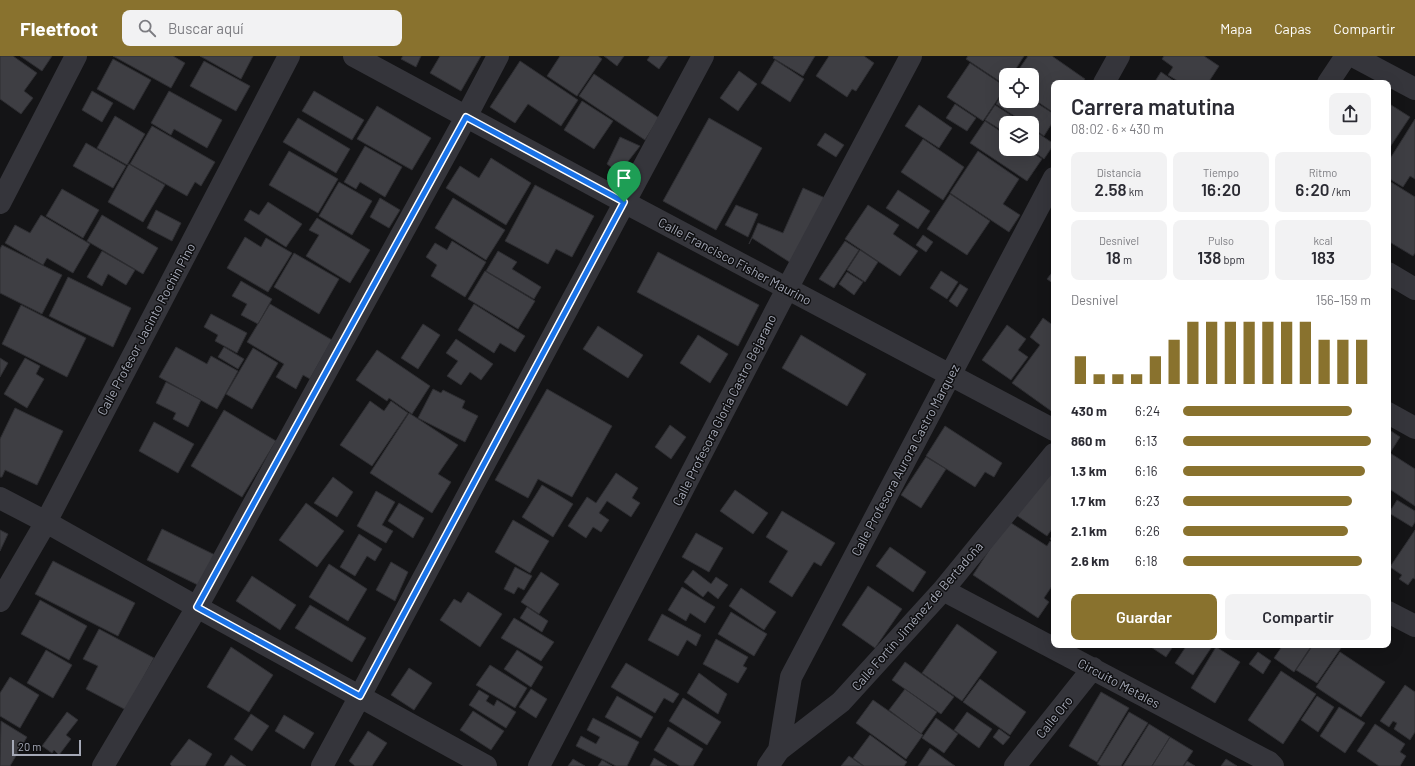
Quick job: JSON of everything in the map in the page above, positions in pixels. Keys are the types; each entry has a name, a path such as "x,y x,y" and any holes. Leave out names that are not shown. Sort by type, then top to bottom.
{"street":[{"path":"0,203 76,56"},
{"name":"Calle Profesor Jacinto Rochin Pino","path":"0,601 46,522 288,56"},
{"name":"Calle Francisco Fisher Maurino","path":"354,56 624,202 1051,428"},
{"path":"103,766 197,607 498,56"},
{"path":"322,766 703,56"},
{"name":"Calle Profesora Gloria Castro Bejarano","path":"539,766 787,289 911,56"},
{"path":"1106,80 1119,56"},
{"path":"1330,80 1346,56"},
{"path":"1353,56 1415,89"},
{"name":"Calle Profesora Aurora Castro Marquez","path":"774,758 791,677 1051,184"},
{"path":"1391,276 1415,289"},
{"path":"1391,415 1415,428"},
{"name":"Calle Fortín Jiménez de Bertadoña","path":"774,758 841,702 943,590 1051,458"},
{"path":"0,498 486,766"},
{"name":"Circuito Metales","path":"943,590 1051,646"},
{"path":"1391,614 1415,626"},
{"name":"Circuito Metales","path":"1055,648 1269,762 1273,766"},
{"name":"Calle Oro","path":"1014,766 1093,668"}],"building":[{"path":"0,56 13,56 37,73 24,91 33,98 21,114 0,99"},
{"path":"20,56 52,56 42,71"},
{"path":"113,56 173,56 185,63 171,88"},
{"path":"200,56 253,56 241,79"},
{"path":"403,56 421,56 416,67 401,59"},
{"path":"440,56 481,56 461,91 430,73"},
{"path":"560,56 598,56 602,59 577,96 547,76"},
{"path":"604,56 624,56 617,66"},
{"path":"650,56 668,56 659,69 647,60"},
{"path":"774,56 815,56 803,76 773,58"},
{"path":"829,56 864,56 874,63 856,91 852,89 847,97 816,76"},
{"path":"968,56 1024,56 1016,68 999,68 999,81 966,59"},
{"path":"1028,56 1052,56 1085,79 1051,80 1051,111 1039,103 1039,68 1020,68"},
{"path":"1164,56 1204,56 1219,66 1210,80 1176,80 1168,75 1173,67 1162,59"},
{"path":"113,59 151,80 134,110 97,89"},
{"path":"775,60 804,79 790,102 761,83"},
{"path":"204,61 250,86 236,111 190,86"},
{"path":"520,61 578,100 561,126 528,104 515,123 490,107"},
{"path":"970,63 999,82 999,97 983,121 947,97"},
{"path":"739,71 757,84 738,111 720,98"},
{"path":"1161,72 1173,80 1156,80"},
{"path":"594,74 659,118 645,140 579,96"},
{"path":"92,91 113,103 102,122 82,110"},
{"path":"169,91 222,120 207,148 174,129 171,135 151,123"},
{"path":"314,91 364,120 352,140 302,111"},
{"path":"999,99 999,106 996,104"},
{"path":"582,101 613,121 594,149 564,130"},
{"path":"955,104 976,118 967,131 946,118"},
{"path":"1039,104 1051,112 1051,125 1044,136 1039,133 1039,116 1014,116 1002,108 1039,108"},
{"path":"919,105 952,128 939,148 905,126"},
{"path":"995,105 1012,116 999,116 999,129 985,120"},
{"path":"1391,105 1410,117 1391,146"},
{"path":"377,106 431,138 412,170 357,139"},
{"path":"115,116 145,134 127,165 97,148"},
{"path":"298,118 350,149 336,173 283,142"},
{"path":"709,118 762,148 716,230 663,201"},
{"path":"1415,119 1415,179 1410,176 1403,187 1391,180 1391,157"},
{"path":"985,121 999,130 999,156 1038,156 1042,159 1027,181 970,143"},
{"path":"152,126 215,162 201,186 195,182 187,196 130,164"},
{"path":"825,133 844,145 836,157 817,145"},
{"path":"1039,134 1051,142 1051,148 1044,159 1039,155"},
{"path":"620,137 640,146 619,173 607,164"},
{"path":"923,139 964,167 943,200 901,172"},
{"path":"86,143 126,166 113,188 73,166"},
{"path":"365,146 402,167 385,197 360,182 356,189 344,182"},
{"path":"289,151 338,179 318,213 269,185"},
{"path":"978,151 1019,179 1003,204 1020,215 1009,232 950,193"},
{"path":"491,158 531,183 506,225 446,188 460,166 479,178"},
{"path":"129,164 165,185 143,222 108,202"},
{"path":"339,182 372,201 352,235 319,216"},
{"path":"1391,182 1415,197 1415,253 1413,256 1391,243"},
{"path":"535,185 594,216 572,257 556,249 548,264 505,241"},
{"path":"803,188 825,198 791,263 752,238 749,244 758,223 783,233"},
{"path":"62,189 99,210 83,238 46,216"},
{"path":"898,190 930,211 918,229 886,208"},
{"path":"950,194 990,221 967,255 927,229"},
{"path":"380,198 400,210 389,228 370,217"},
{"path":"453,198 505,230 486,260 435,228"},
{"path":"268,202 302,224 286,247 244,220 250,210 259,215"},
{"path":"736,205 758,214 748,237 725,225"},
{"path":"868,205 899,225 893,234 918,251 900,276 845,239"},
{"path":"156,210 181,223 172,241 147,228"},
{"path":"41,215 90,244 73,273 47,258 43,265 5,243 15,225 30,233"},
{"path":"102,215 158,248 143,274 87,241"},
{"path":"317,218 370,250 350,283 306,256 319,235 309,230"},
{"path":"923,235 933,242 926,252 916,245"},
{"path":"245,237 261,247 266,238 292,253 268,292 227,268"},
{"path":"452,241 486,262 465,297 431,276 437,265 426,257 435,243 447,250"},
{"path":"845,241 859,250 834,288 819,279"},
{"path":"2,245 62,275 42,314 0,293 0,249"},
{"path":"860,250 878,262 865,282 847,270"},
{"path":"102,251 135,270 126,285 108,274 102,286 87,277"},
{"path":"498,251 517,262 512,269 541,287 534,299 486,271"},
{"path":"658,252 759,305 738,346 637,292"},
{"path":"294,253 339,279 319,314 274,287"},
{"path":"485,271 535,301 518,329 468,299"},
{"path":"941,271 958,282 947,299 930,288"},
{"path":"847,272 863,282 854,295 839,284"},
{"path":"1051,274 1051,282 1047,279"},
{"path":"68,277 131,308 113,347 49,316"},
{"path":"241,281 272,299 258,324 241,315 247,304 232,296"},
{"path":"960,284 968,289 957,307 949,301"},
{"path":"270,304 332,340 310,379 303,375 296,389 276,377 284,364 247,342"},
{"path":"474,304 525,336 515,352 500,343 494,353 458,330"},
{"path":"21,305 86,338 67,377 2,344"},
{"path":"211,314 247,333 237,353 215,341 218,335 204,327"},
{"path":"1043,318 1051,324 1051,411 1012,383 1040,345 1030,337"},
{"path":"423,324 440,335 418,369 401,358"},
{"path":"1007,325 1026,339 1018,350 1028,357 1011,380 982,360"},
{"path":"598,326 643,355 628,378 583,349"},
{"path":"698,335 728,354 710,383 680,363"},
{"path":"801,335 866,374 847,406 782,368"},
{"path":"456,339 493,364 481,380 470,372 461,385 447,376 458,361 446,353"},
{"path":"176,347 207,364 211,356 238,371 217,409 159,377"},
{"path":"224,347 244,359 238,369 218,357"},
{"path":"253,348 278,363 252,409 226,394"},
{"path":"377,350 430,386 412,414 389,398 387,401 356,380"},
{"path":"0,358 8,363 0,377"},
{"path":"25,358 40,366 36,374 44,379 27,408 4,394"},
{"path":"166,382 201,400 188,427 173,419 176,413 156,403"},
{"path":"433,389 441,393 443,390 465,401 462,408 478,416 465,442 418,418"},
{"path":"547,389 612,426 572,497 538,479 528,498 495,480"},
{"path":"370,401 384,411 391,401 408,413 372,466 340,445"},
{"path":"15,408 63,431 37,485 5,470 2,477 0,477 0,439"},
{"path":"224,410 276,441 242,497 191,466"},
{"path":"409,413 458,445 438,474 451,482 432,513 370,473"},
{"path":"154,422 194,444 178,473 139,451"},
{"path":"670,425 686,437 671,459 655,447"},
{"path":"945,426 1002,463 994,477 985,472 975,487 926,456"},
{"path":"1391,431 1400,437 1391,451"},
{"path":"1391,454 1415,469 1415,506 1391,490"},
{"path":"926,457 946,469 921,508 901,495"},
{"path":"1051,467 1051,530 1047,536 1016,515"},
{"path":"616,473 638,488 632,498 640,503 631,517 607,501 599,513 609,520 601,532 593,527 586,538 568,526 587,497 596,503"},
{"path":"333,477 353,492 337,517 314,503"},
{"path":"542,485 573,504 553,537 522,517"},
{"path":"735,490 768,513 753,534 720,511"},
{"path":"376,491 395,502 382,525 393,531 386,543 357,526"},
{"path":"1397,500 1415,511 1415,522 1412,527 1391,514 1391,510"},
{"path":"306,503 344,531 317,567 279,540"},
{"path":"399,503 424,518 413,538 388,521"},
{"path":"782,511 835,543 821,566 814,562 792,597 769,582 788,551 766,537"},
{"path":"513,520 549,541 530,573 495,552"},
{"path":"1008,521 1047,546 1050,541 1051,542 1051,588 1044,598 1049,602 1038,618 973,575"},
{"path":"162,529 217,556 202,587 147,560"},
{"path":"0,530 8,534 0,551"},
{"path":"1415,530 1415,579 1413,578 1408,585 1399,579 1402,575 1391,568"},
{"path":"696,533 723,548 709,572 682,557"},
{"path":"359,534 382,549 375,561 367,556 355,576 340,567"},
{"path":"890,547 926,572 913,592 876,566"},
{"path":"53,561 135,603 118,636 35,594"},
{"path":"391,562 408,572 395,601 376,590"},
{"path":"329,564 367,589 348,621 309,597"},
{"path":"515,567 532,576 524,590 518,587 514,594 504,589"},
{"path":"693,570 711,584 716,577 728,585 718,599 708,591 703,597 684,582"},
{"path":"541,572 559,584 539,614 521,602"},
{"path":"252,576 296,605 280,630 236,601"},
{"path":"868,586 902,609 875,648 842,625"},
{"path":"682,587 715,607 705,623 690,613 686,621 668,610"},
{"path":"741,588 776,612 764,630 729,606"},
{"path":"468,592 502,614 480,647 440,620 454,599 461,603"},
{"path":"40,600 87,626 69,660 21,634"},
{"path":"310,605 366,638 352,662 295,628"},
{"path":"527,607 548,621 542,632 520,618"},
{"path":"731,612 767,634 754,656 718,634"},
{"path":"662,614 701,635 696,646 687,640 678,656 648,640"},
{"path":"514,618 554,642 541,661 501,638"},
{"path":"957,624 997,652 962,701 922,673"},
{"path":"99,629 154,658 126,710 86,689 98,666 83,659"},
{"path":"716,639 748,657 743,666 747,668 738,683 703,664"},
{"path":"231,647 273,675 249,712 207,687"},
{"path":"1152,648 1172,648 1166,657"},
{"path":"1185,648 1211,648 1193,675 1175,663"},
{"path":"1215,648 1240,662 1215,703 1191,688"},
{"path":"1281,648 1310,648 1294,672 1274,658"},
{"path":"1311,648 1341,648 1317,683 1296,670"},
{"path":"46,650 72,665 53,698 27,683"},
{"path":"517,650 543,667 531,687 504,669"},
{"path":"1258,652 1271,661 1263,674 1249,664"},
{"path":"1340,652 1385,682 1361,717 1316,687"},
{"path":"905,662 954,697 941,714 892,680"},
{"path":"626,663 679,694 673,703 664,698 655,713 611,687"},
{"path":"490,665 527,688 515,708 476,685"},
{"path":"409,668 432,683 414,710 391,695"},
{"path":"1281,671 1316,694 1283,744 1248,720"},
{"path":"699,673 727,694 718,714 687,693"},
{"path":"10,677 39,695 20,728 0,716 0,693"},
{"path":"980,679 1026,712 1010,735 963,702"},
{"path":"1405,685 1415,692 1415,732 1410,740 1394,729 1397,723 1393,721 1389,727 1380,721"},
{"path":"531,689 547,699 536,718 519,707"},
{"path":"905,689 937,712 921,734 889,710"},
{"path":"479,690 489,696 486,701 494,706 497,700 516,712 506,728 469,705"},
{"path":"1101,692 1129,708 1097,762 1069,746"},
{"path":"617,696 653,717 641,738 605,717"},
{"path":"1317,696 1334,707 1318,732 1301,720"},
{"path":"683,698 721,722 707,745 669,721"},
{"path":"873,700 923,735 906,759 856,723"},
{"path":"1339,707 1365,723 1345,753 1320,736"},
{"path":"473,711 504,731 491,750 460,730"},
{"path":"67,712 78,720 66,735 71,739 59,755 54,750 52,753 42,746"},
{"path":"967,712 992,729 979,748 954,730"},
{"path":"1129,712 1148,723 1121,766 1101,766 1097,764"},
{"path":"251,714 269,726 252,751 234,739"},
{"path":"284,715 314,733 304,749 275,731"},
{"path":"593,718 639,742 627,766 616,766 576,746 581,736 596,744 600,737 587,730"},
{"path":"936,718 958,734 944,753 922,738"},
{"path":"1,721 27,737 10,766 0,766"},
{"path":"1149,724 1170,737 1152,766 1123,766"},
{"path":"1375,724 1405,744 1400,752 1406,756 1400,766 1379,766 1357,751"},
{"path":"668,727 703,749 693,766 680,766 654,750"},
{"path":"999,729 1010,737 1003,745 993,737"},
{"path":"368,731 387,743 372,766 355,766 349,761"},
{"path":"870,735 907,762 904,766 864,766 853,758"},
{"path":"1170,737 1193,751 1183,766 1152,766"},
{"path":"189,739 212,754 205,766 172,766 170,764"},
{"path":"930,748 955,766 918,766"},
{"path":"231,755 246,766 224,766"},
{"path":"849,756 863,766 841,766"},
{"path":"654,758 667,766 650,766"},
{"path":"573,759 585,766 568,766"},
{"path":"1226,759 1237,766 1221,766"},
{"path":"602,760 612,766 598,766"},
{"path":"1187,761 1195,766 1184,766"}],"route":[{"path":"466,117 624,202 360,696 197,607 466,117"}]}
